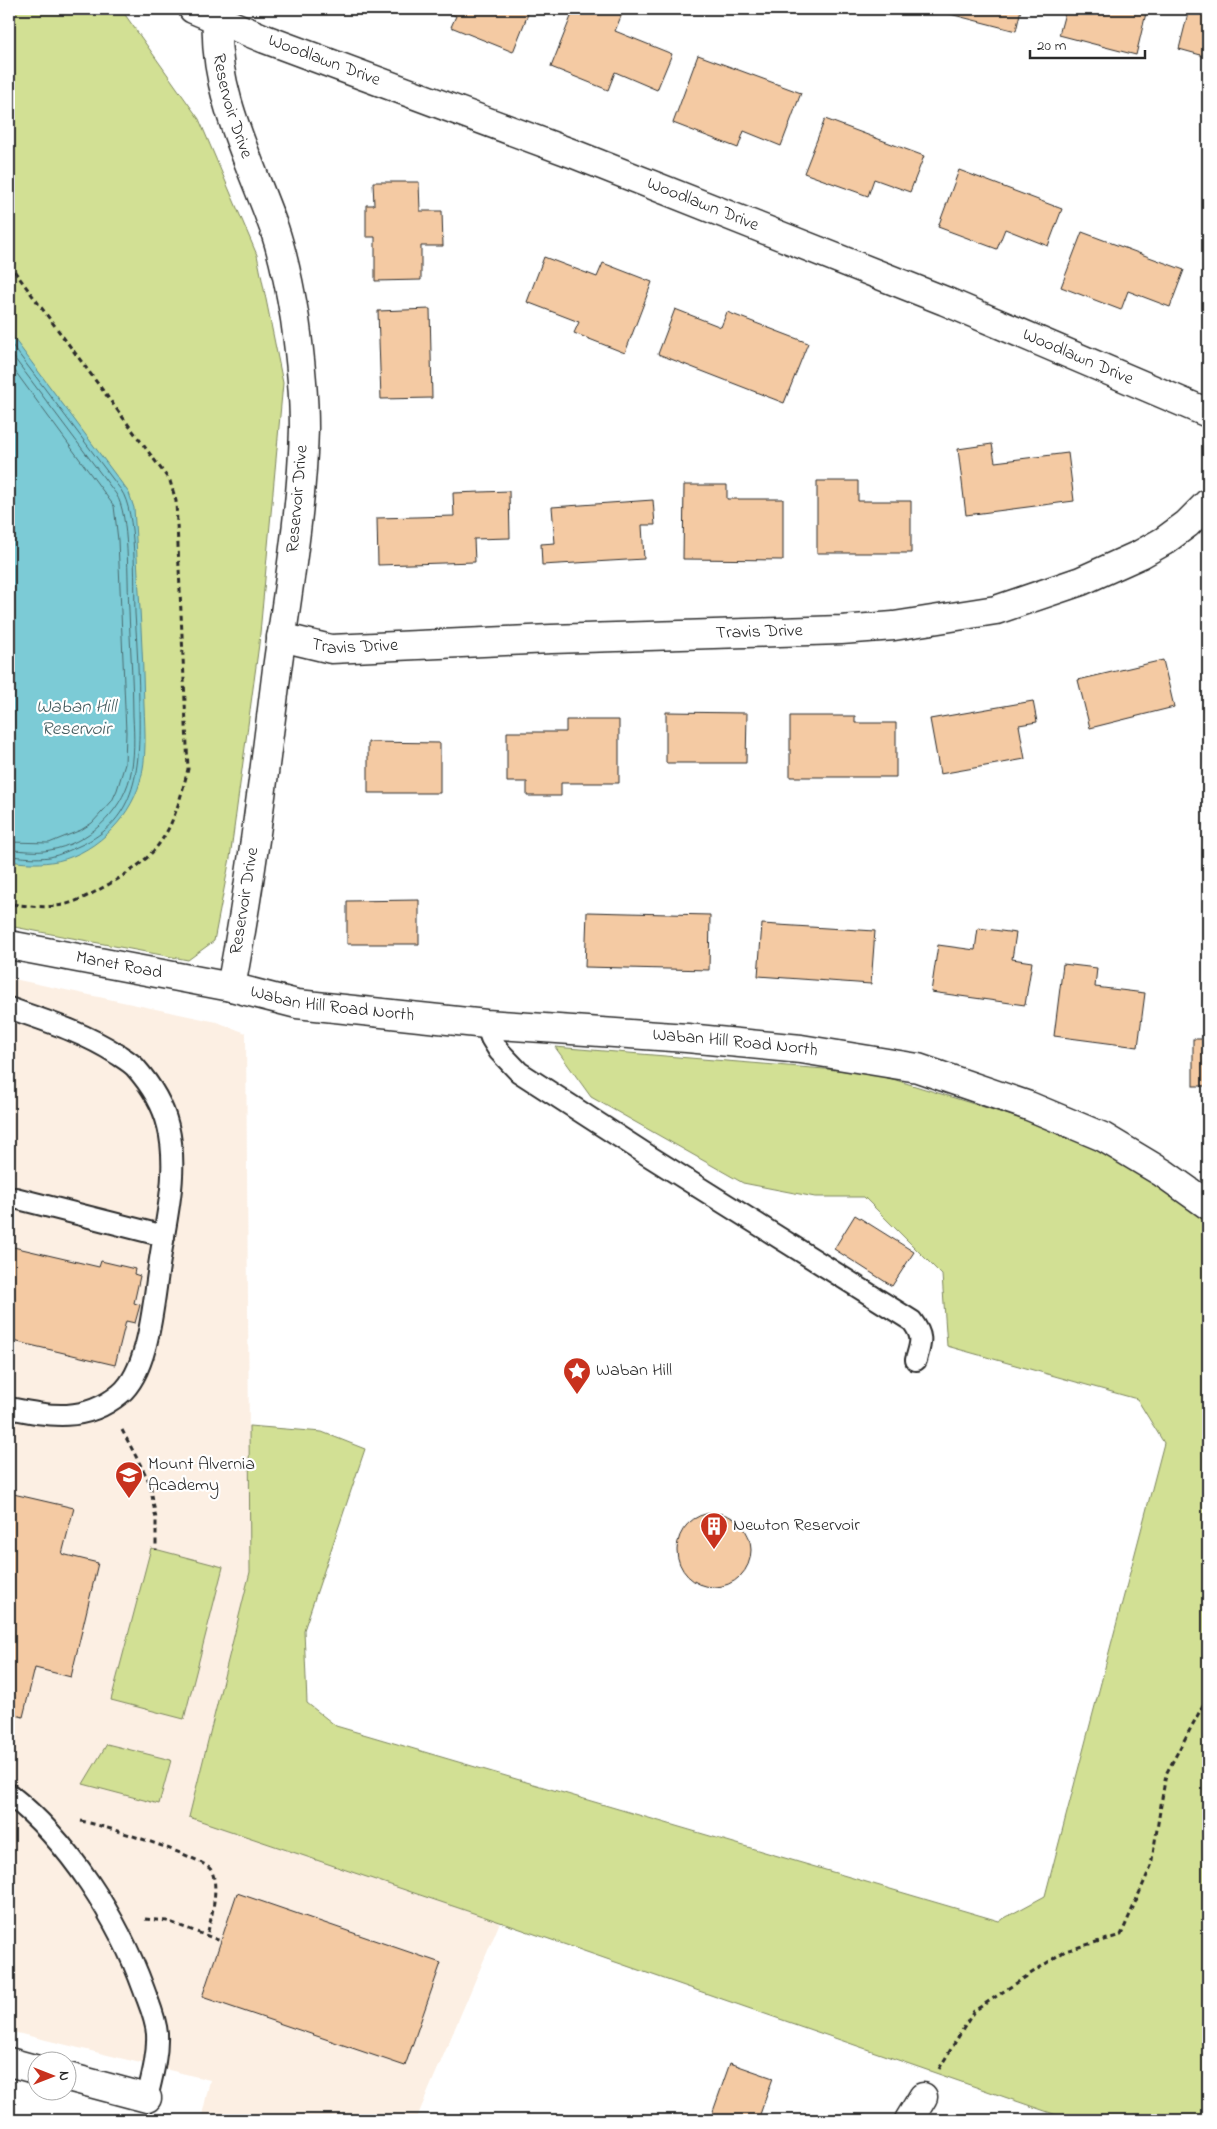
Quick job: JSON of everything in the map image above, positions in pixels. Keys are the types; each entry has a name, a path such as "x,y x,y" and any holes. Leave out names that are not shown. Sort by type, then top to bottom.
{"street":[{"name":"Woodlawn Drive","path":"205,14 667,191 946,301 1208,413"},
{"name":"Reservoir Drive","path":"205,14 216,42 222,76 235,123 274,228 286,268 301,370 304,427 297,523 251,873 231,987"},
{"name":"Travis Drive","path":"281,637 331,649 562,638 841,630 894,626 996,610 1082,581 1142,554 1164,541 1188,524 1208,503"},
{"name":"Manet Road","path":"9,945 231,987"},
{"name":"Waban Hill Road North","path":"231,987 297,1004 486,1024 687,1038 800,1049 918,1068 1029,1106 1102,1138 1162,1174 1208,1205"},
{"path":"9,2062 28,2067"},
{"path":"78,2080 147,2098"},
{"path":"909,2120 923,2097"}],"lane":[{"path":"9,1008 64,1027 93,1040 134,1066 159,1100 168,1126 172,1150 172,1176 156,1298 149,1333 131,1383 108,1403 94,1410 60,1416 9,1408"},
{"path":"486,1024 491,1038 499,1051 519,1072 912,1321 920,1332 920,1344 916,1360"},
{"path":"15,1198 164,1236"},
{"path":"9,1794 38,1820 85,1876 120,1934 138,1974 157,2032 156,2054 147,2098"}],"path":[{"path":"9,264 170,481 176,501 188,769 178,809 162,842 144,861 119,879 83,898 56,906 9,904"},
{"path":"108,1403 150,1483 156,1519 156,1550"},
{"path":"923,2097 974,2011 1065,1951 1121,1935 1151,1866 1166,1774 1208,1696"},
{"path":"38,1820 66,1819 87,1822 204,1863 211,1870 215,1892 207,1935"},
{"path":"143,1920 167,1920 221,1941"}],"shaded area":[{"name":"Mount Alvernia Academy","path":"9,978 217,1022 246,1033 250,1572 189,1817 500,1922 416,2120 201,2120 210,2080 9,2031"}],"green space":[{"path":"9,9 121,9 199,119 257,255 283,383 259,644 230,858 214,941 188,960 9,926"},
{"path":"555,1047 873,1073 1039,1124 1124,1158 1208,1220 1208,2120 1071,2120 500,1922 189,1817 250,1572 249,1426 322,1432 365,1449 304,1630 307,1703 336,1726 999,1921 1045,1896 1164,1443 1137,1399 947,1346 942,1275 864,1197 815,1197 743,1183 591,1097"},
{"path":"151,1548 223,1567 184,1719 111,1700"},
{"path":"107,1744 171,1760 159,1804 83,1784"}],"water":[{"name":"Waban Hill Reservoir","path":"9,332 129,493 134,508 136,539 145,735 144,764 140,782 135,796 118,823 94,845 66,859 40,863 9,861"}],"building":[{"path":"438,9 530,9 513,52 451,27 456,16"},
{"path":"574,9 624,9 615,31 672,54 657,90 615,72 608,90 551,67"},
{"path":"947,9 1021,9 1016,31 946,13"},
{"path":"1066,9 1147,9 1136,55 1059,35"},
{"path":"1189,9 1208,9 1208,57 1179,49"},
{"path":"698,55 801,93 781,146 744,131 738,148 673,123"},
{"path":"825,119 924,156 910,192 874,179 868,196 804,173"},
{"path":"959,170 1062,209 1048,246 1005,229 997,249 938,227"},
{"path":"373,182 419,182 420,211 442,211 443,246 421,246 421,280 375,281 375,237 366,237 366,205 374,205"},
{"path":"1082,232 1184,270 1170,307 1128,291 1121,310 1061,287"},
{"path":"544,257 597,277 603,263 652,282 625,353 574,333 579,322 527,302"},
{"path":"430,309 432,398 381,399 378,311"},
{"path":"675,309 721,327 727,312 808,343 784,403 658,354"},
{"path":"992,444 995,462 1068,453 1074,501 966,515 958,449"},
{"path":"817,481 858,481 858,501 911,501 911,553 817,553"},
{"path":"684,485 727,485 727,499 783,499 783,560 683,559"},
{"path":"509,491 510,538 474,539 475,562 378,565 377,518 454,516 453,493"},
{"path":"653,500 655,525 642,525 644,559 542,565 541,544 555,543 552,507"},
{"path":"1163,660 1174,707 1090,728 1078,680"},
{"path":"1033,701 1037,722 1019,725 1025,759 940,774 930,719"},
{"path":"666,712 747,713 746,763 666,763"},
{"path":"790,716 855,716 855,723 896,723 896,777 790,777"},
{"path":"566,720 619,720 619,783 561,783 561,796 527,796 527,782 507,782 507,732 566,732"},
{"path":"368,742 440,743 440,793 368,793"},
{"path":"419,900 419,944 347,944 347,901"},
{"path":"587,912 710,915 709,970 585,967"},
{"path":"762,924 875,931 871,984 758,976"},
{"path":"978,928 1016,933 1012,959 1032,962 1025,1005 931,992 938,945 975,950"},
{"path":"1063,964 1097,968 1095,987 1145,993 1138,1047 1054,1036"},
{"path":"1193,1039 1208,1039 1208,1086 1193,1086"},
{"path":"855,1215 914,1252 892,1286 834,1249"},
{"path":"9,1246 99,1267 101,1261 135,1269 134,1274 140,1276 134,1303 140,1305 135,1323 126,1321 115,1365 9,1340"},
{"path":"9,1493 74,1508 62,1554 98,1563 71,1677 35,1668 23,1717 9,1713"},
{"name":"Newton Reservoir","path":"714,1513 735,1519 745,1529 751,1550 745,1571 735,1581 714,1587 693,1581 683,1571 677,1550 683,1529 693,1519"},
{"path":"237,1893 441,1963 405,2066 202,1997"},
{"path":"730,2063 773,2078 758,2120 710,2120"}],"place":[{"name":"Waban Hill","path":"577,1395"},
{"name":"Mount Alvernia Academy","path":"129,1499"},
{"name":"Newton Reservoir","path":"714,1550"}]}
